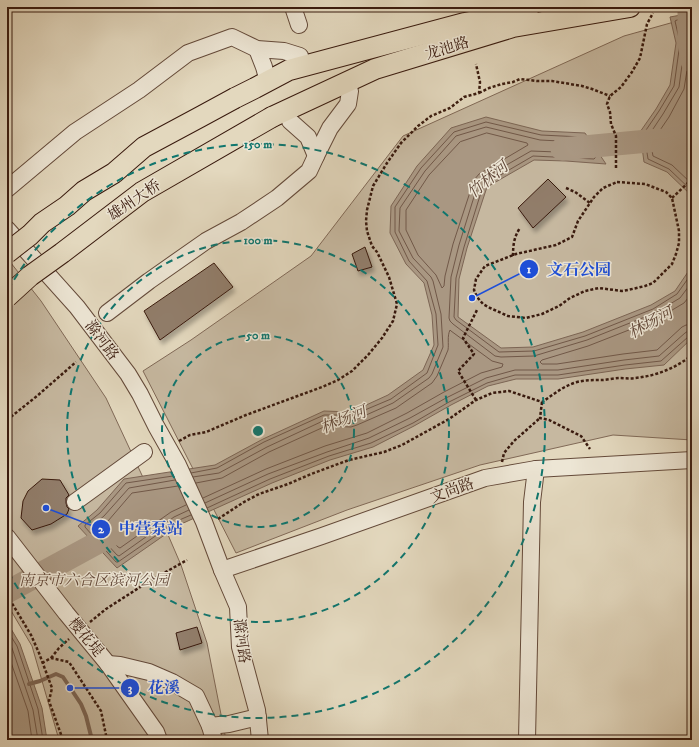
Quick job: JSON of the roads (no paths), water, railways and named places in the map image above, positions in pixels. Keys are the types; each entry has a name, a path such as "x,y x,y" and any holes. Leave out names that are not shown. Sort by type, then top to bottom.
{"main road":[{"name":"龙池路","path":"7,253 30,235 42,223 67,206 84,191 114,173 144,147 289,70 465,23 545,7"},
{"name":"龙池路","path":"281,119 375,70 513,27 630,7"},
{"name":"雄州大桥","path":"7,297 30,276 62,254 142,192 281,119"}],"street":[{"path":"293,7 299,26"},
{"path":"7,189 75,132 139,90 188,53 232,37 257,49 284,51 300,56"},
{"path":"257,49 267,78"},
{"path":"107,313 206,241 241,222 277,198 309,171 330,128 348,104 350,91"},
{"path":"281,119 308,137 316,156"},
{"name":"滁河路","path":"7,229 77,307 128,374 208,523 222,570 238,607 240,647 257,710 260,740"},
{"path":"75,502 144,452"},
{"name":"文尚路","path":"222,570 485,478 536,470 692,460"},
{"path":"527,740 532,502 536,470"},
{"name":"樱花堤","path":"7,537 108,664 156,732 159,740"},
{"path":"108,664 120,665 149,672 172,682 196,696 212,733 229,724 258,717"}],"water":[{"path":"692,13 692,196 667,172 644,162 640,132 670,85 676,43 670,17"},
{"path":"486,117 542,131 585,133 606,164 534,160 487,187 467,248 459,279 458,317 501,348 533,347 583,332 651,305 675,291 692,266 692,338 664,365 558,379 516,379 488,386 373,447 330,460 272,483 179,525 117,568 78,526 97,510 124,479 215,465 263,439 324,411 351,412 388,395 423,370 434,345 432,315 424,283 406,264 390,233 391,206 417,166 451,128"},
{"path":"7,622 20,644 42,708 47,740 7,740"}],"waterway":[{"name":"林场河","path":"689,7 689,42 692,61"},
{"name":"竹林河","path":"562,149 659,140 692,162"},
{"name":"林场河","path":"7,592 121,530"},
{"path":"29,684 56,674 63,677 81,704 86,716 92,740"}],"place":[{"name":"文石公园","path":"472,298"},
{"name":"中营泵站","path":"46,508"},
{"name":"花溪","path":"70,688"}],"park label":[{"name":"南京市六合区滨河公园","path":"94,580"}]}
